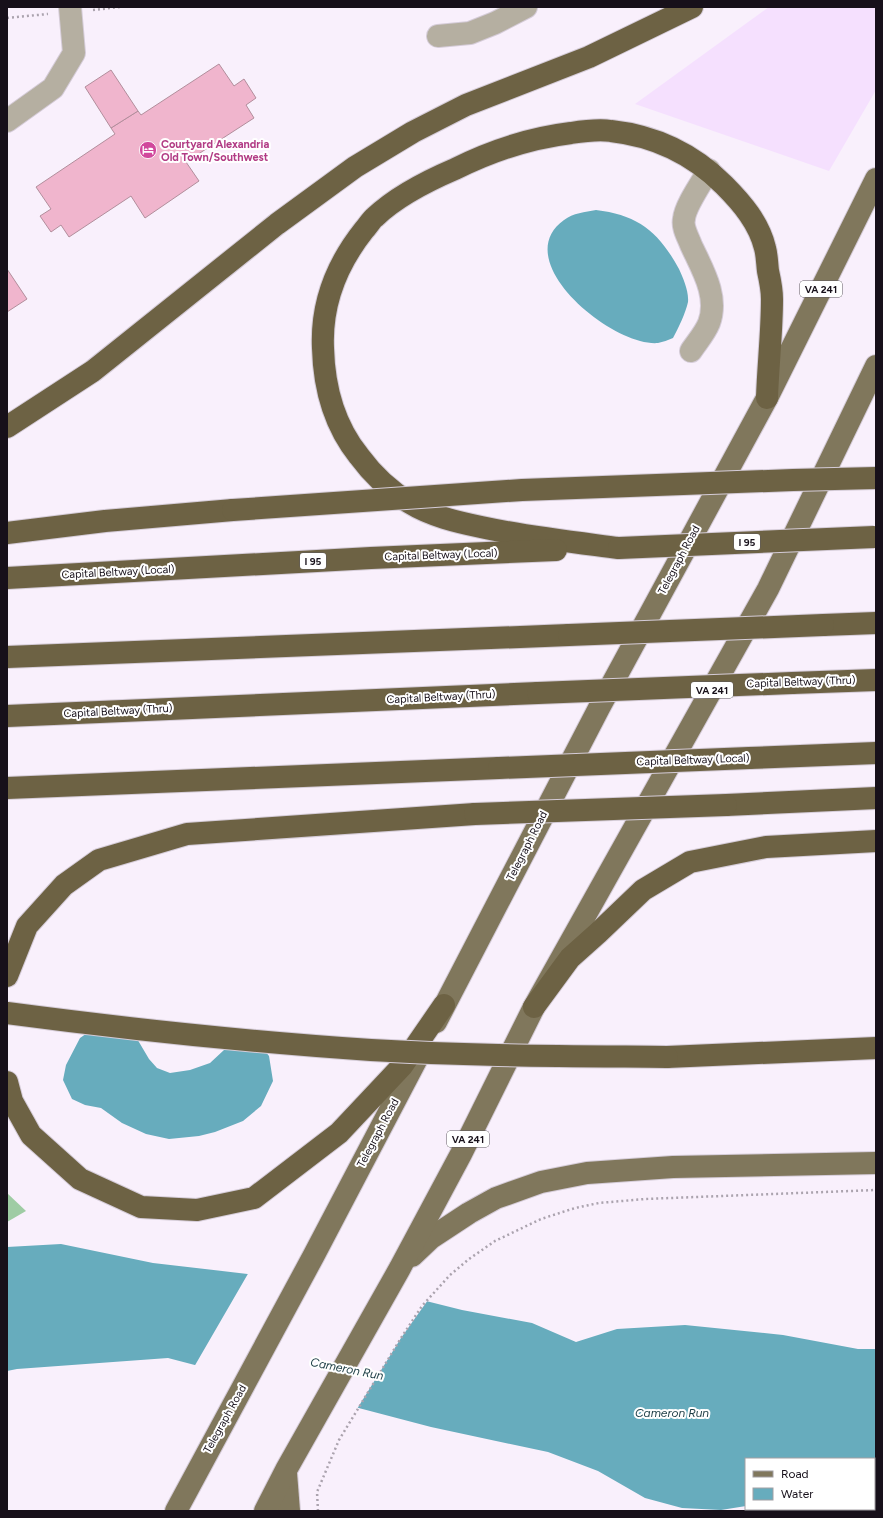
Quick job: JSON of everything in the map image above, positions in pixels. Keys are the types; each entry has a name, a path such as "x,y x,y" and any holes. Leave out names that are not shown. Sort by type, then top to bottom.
{"highway":[{"path":"7,427 93,371 278,224 355,167 413,132 466,105 588,57 668,20 692,7"},
{"path":"619,548 513,534 469,525 441,517 409,502 379,479 369,470 354,450 339,426 330,402 323,360 322,336 330,292 338,270 353,243 374,217 398,199 434,178 477,158 515,145 554,135 582,131 609,130 662,143 684,153 709,170 740,201 755,223 765,247 772,298 766,398"},
{"path":"7,533 105,521 233,510 522,490 876,478"},
{"name":"Capital Beltway (Local)","path":"7,578 370,558 875,537"},
{"path":"7,657 876,623"},
{"name":"Capital Beltway (Thru)","path":"7,716 538,692 876,680"},
{"name":"Capital Beltway (Local)","path":"7,788 876,753"},
{"path":"7,976 27,926 64,885 99,860 187,834 475,814 876,798"},
{"path":"534,1007 570,958 643,890 690,862 766,846 876,841"},
{"path":"7,1082 12,1101 30,1135 80,1179 141,1207 197,1210 254,1198 339,1133 402,1066 444,1005"},
{"path":"7,1013 192,1034 371,1050 483,1055 667,1057 876,1063"},
{"path":"667,1057 876,1048"}],"main road":[{"name":"Telegraph Road","path":"176,1511 314,1255 599,708 766,398 876,180"},
{"name":"VA 241","path":"266,1509 286,1470 400,1268 461,1154 534,1007 768,589 876,366"},
{"path":"400,1268 431,1238 469,1213 496,1198 542,1182 587,1173 673,1167 876,1163"},
{"path":"286,1470 289,1511"}],"lane":[{"path":"7,121 53,88 74,53 70,7"},
{"path":"438,36 470,33 496,23 526,7"},
{"path":"691,351 708,324 711,316 712,301 710,288 687,235 683,220 685,212 709,170"}],"path":[{"path":"318,1511 317,1492 339,1440 370,1386 422,1306 450,1275 469,1259 495,1241 541,1219 575,1208 599,1203 645,1199 876,1190"}],"shaded area":[{"path":"769,7 876,7 876,90 829,171 635,104"}],"green space":[{"path":"7,1193 26,1211 7,1222"}],"water":[{"path":"596,210 624,216 646,228 664,245 679,269 687,289 688,302 686,311 673,338 658,343 639,341 616,331 593,317 573,298 557,278 548,257 550,237 564,220 579,213"},
{"path":"93,1029 136,1037 149,1059 157,1068 170,1073 190,1070 210,1063 224,1050 237,1045 261,1046 269,1056 273,1081 261,1106 243,1121 215,1132 199,1136 169,1139 146,1134 122,1123 101,1108 85,1105 72,1099 63,1080 66,1065 80,1038"},
{"name":"Cameron Run","path":"61,1244 153,1263 378,1289 462,1310 532,1323 576,1342 617,1329 685,1325 783,1335 858,1349 876,1349 876,1489 875,1458 745,1458 745,1506 721,1510 682,1508 645,1498 598,1471 548,1452 431,1427 168,1358 7,1371 7,1247"}],"pier":[{"path":"249,1272 378,1287 428,1300 401,1338 357,1409 194,1367"}],"building":[{"name":"Courtyard Alexandria Old Town/Southwest","path":"219,64 234,86 244,79 256,98 246,105 254,118 186,162 199,181 145,218 131,196 69,237 61,225 51,232 40,216 51,209 36,187 115,134 111,128 138,111 141,115"},
{"path":"111,70 138,111 111,128 85,87"},
{"path":"7,269 27,299 7,312"}],"place":[{"name":"Courtyard Alexandria Old Town/Southwest","path":"148,150"}]}
